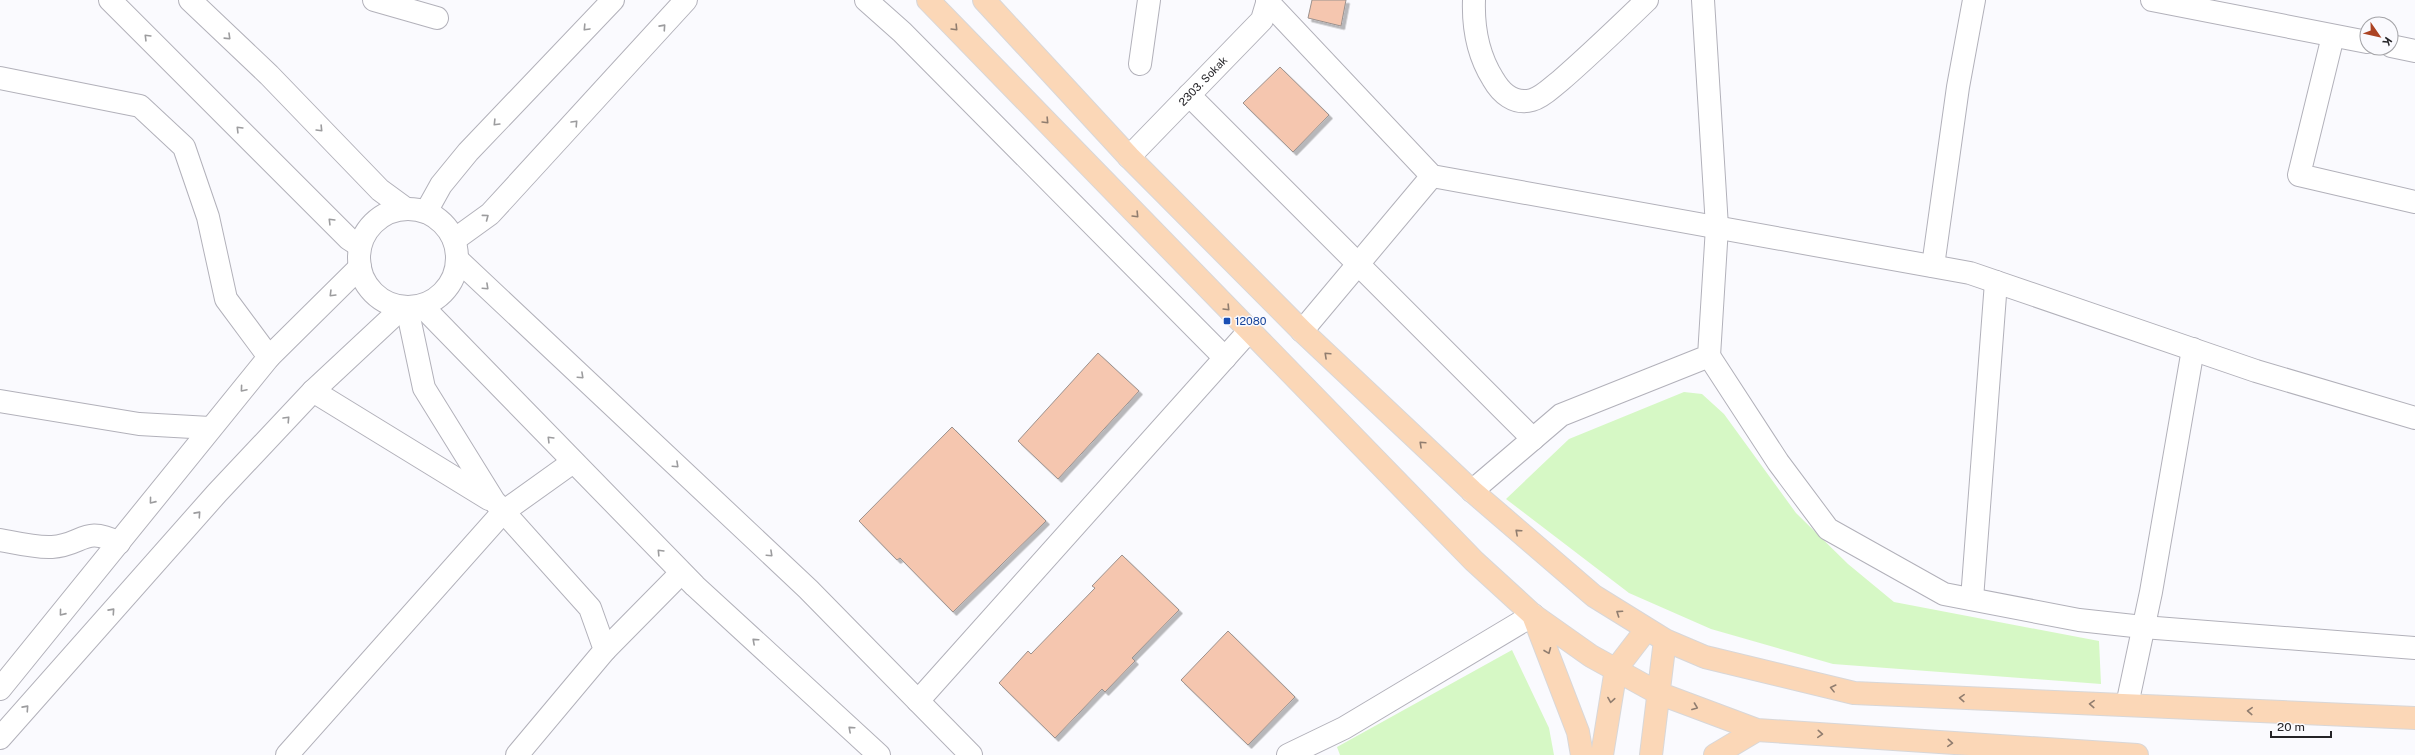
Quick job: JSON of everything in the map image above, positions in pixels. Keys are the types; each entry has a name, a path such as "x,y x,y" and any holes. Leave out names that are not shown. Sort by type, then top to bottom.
{"main road":[{"path":"928,0 1249,332 1474,561 1533,615 1591,656 1658,693 1758,730 2137,755"},
{"path":"984,0 1129,157 1302,331 1472,491 1594,596 1646,630 1665,640 1705,657 1854,693 2415,718"},
{"path":"1533,615 1578,732 1582,755"},
{"path":"1602,755 1616,669 1646,630"},
{"path":"1651,755 1665,640"},
{"path":"1716,755 1758,730"}],"street":[{"path":"110,0 349,239 360,257 367,286 382,301 410,307 573,462 681,573 868,751"},
{"path":"374,0 437,18"},
{"path":"0,689 210,428 269,358 360,257 370,228 386,214 416,210 441,185 468,152 613,0"},
{"path":"0,738 217,493 313,391 410,307 440,296 453,280 456,250 686,0"},
{"path":"866,0 902,32 1225,358"},
{"path":"1140,64 1149,0"},
{"path":"1267,0 1432,176 1970,273 2256,371 2415,418"},
{"name":"2303. Sokak","path":"1129,157 1262,20 1267,0"},
{"path":"1474,0 1478,42 1489,73 1506,95 1523,101 1540,96 1582,62 1647,0"},
{"path":"1703,0 1717,227 1709,356 1778,462 1828,529 1944,594 2079,620 2143,627 2415,648"},
{"path":"1933,266 1958,87 1974,0"},
{"path":"2152,0 2359,41"},
{"path":"203,5 380,190 443,223 456,250 808,589 971,755"},
{"path":"2333,36 2300,175 2415,202"},
{"path":"2399,48 2415,51"},
{"path":"0,78 140,106 184,147 208,217 226,299 269,358"},
{"path":"1189,95 1357,265 1533,439"},
{"path":"1302,331 1432,176"},
{"path":"1972,599 1996,282"},
{"path":"410,307 424,388 498,506 590,608 605,650"},
{"path":"918,701 1249,332"},
{"path":"2127,705 2151,592 2193,349"},
{"path":"1472,491 1561,415 1709,356"},
{"path":"313,391 498,506"},
{"path":"0,401 139,424 210,428"},
{"path":"287,755 498,506 573,462"},
{"path":"0,540 49,548 66,545 92,534 108,537 118,543"},
{"path":"516,755 605,650 681,573"},
{"path":"1288,755 1344,728 1533,615"}],"green space":[{"path":"1684,392 1702,394 1724,414 1796,513 1848,564 1894,602 2099,641 2101,684 1833,664 1711,629 1629,593 1506,499 1569,439"},
{"path":"1512,650 1549,728 1554,755 1340,755 1337,747"}],"building":[{"path":"1312,0 1346,0 1341,26 1308,18"},
{"path":"1280,67 1329,115 1293,152 1243,103"},
{"path":"1098,353 1139,391 1058,479 1018,441"},
{"path":"952,427 1046,521 953,612 900,558 897,560 859,521"},
{"path":"1122,555 1179,610 1132,658 1135,661 1105,692 1102,689 1055,738 999,683 1028,651 1031,654 1095,588 1092,586"},
{"path":"1228,631 1295,697 1248,745 1181,680"}],"place":[{"name":"12080","path":"1227,321"}]}
